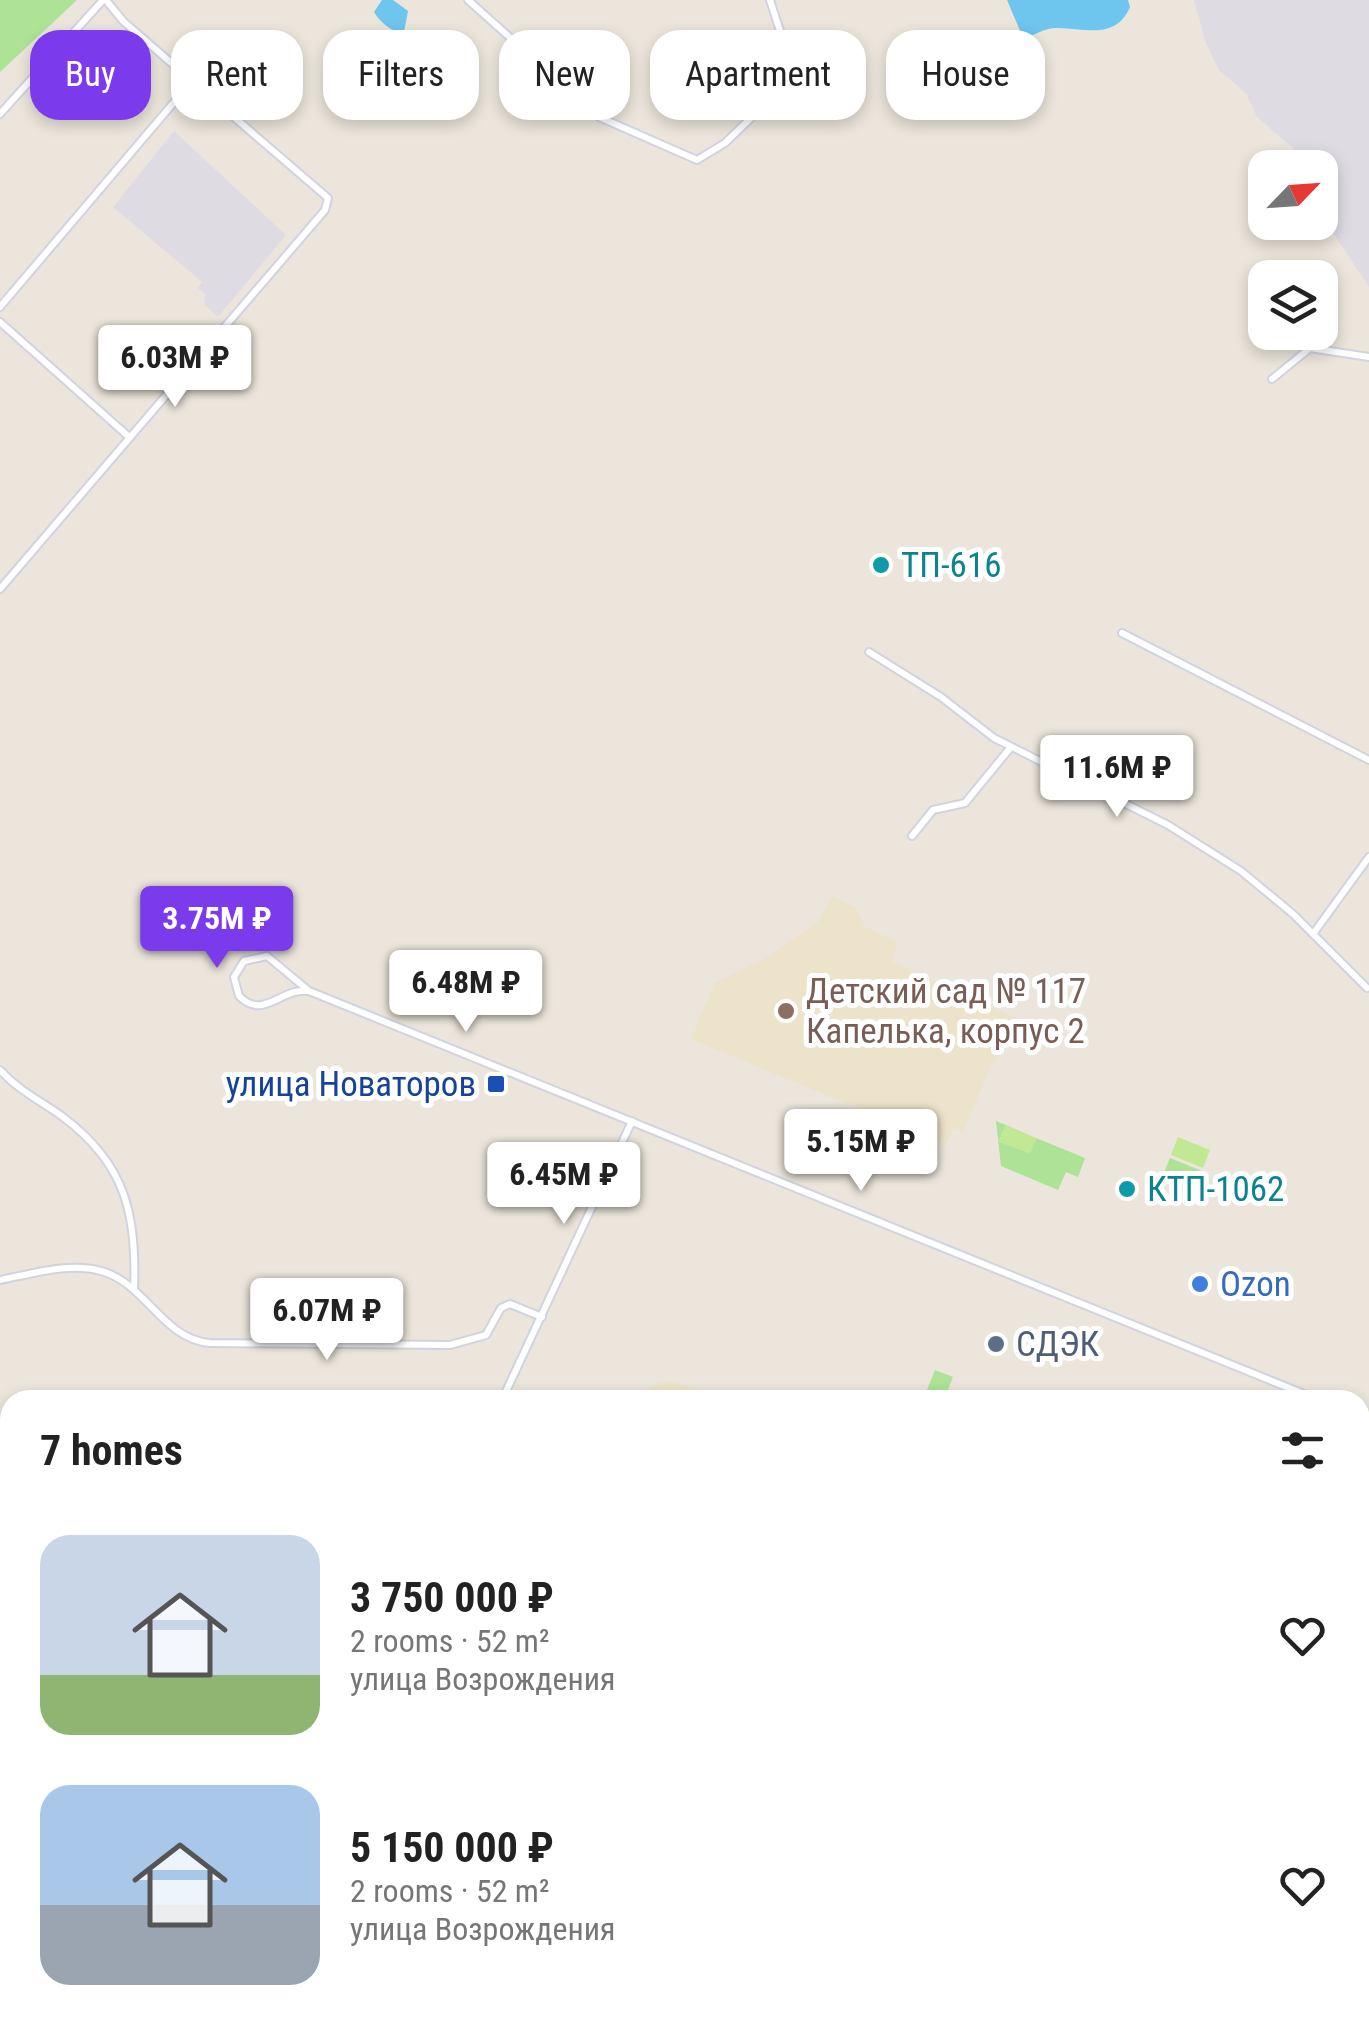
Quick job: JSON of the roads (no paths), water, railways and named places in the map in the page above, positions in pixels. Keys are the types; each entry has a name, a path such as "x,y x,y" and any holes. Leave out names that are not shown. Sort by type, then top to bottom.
{"street":[{"path":"0,114 104,0 171,63"},
{"path":"468,0 598,117 697,160 725,143 790,80 793,72 770,0"},
{"path":"0,306 171,106"},
{"path":"0,589 325,210 328,198 237,120"},
{"path":"0,322 128,436"},
{"path":"1272,378 1310,348 1369,357"},
{"path":"1122,632 1369,760"},
{"path":"869,652 1011,747 1168,825 1241,871 1367,988"},
{"path":"912,836 933,810 965,802 1011,747"},
{"path":"1313,934 1369,857"},
{"path":"309,991 288,991 274,1002 255,1006 236,991 236,972 248,958 267,956 309,991 1294,1390"},
{"path":"0,1070 25,1094 67,1120 119,1184 135,1226 134,1290"},
{"path":"507,1390 632,1120"},
{"path":"0,1280 75,1268 104,1272 134,1290 184,1337 210,1343 450,1345 486,1335 501,1308 510,1304 542,1316"}],"water":[{"path":"382,0 393,0 408,11 404,30 391,29 374,12"},
{"path":"1007,0 1128,0 1130,7 1124,18 1107,29 1020,30"}],"place":[{"name":"ТП-616","path":"881,565"},
{"name":"Детский сад № 117 Капелька, корпус 2","path":"786,1011"},
{"name":"улица Новаторов","path":"496,1084"},
{"name":"КТП-1062","path":"1127,1189"},
{"name":"Ozon","path":"1200,1284"},
{"name":"СДЭК","path":"996,1344"}]}
